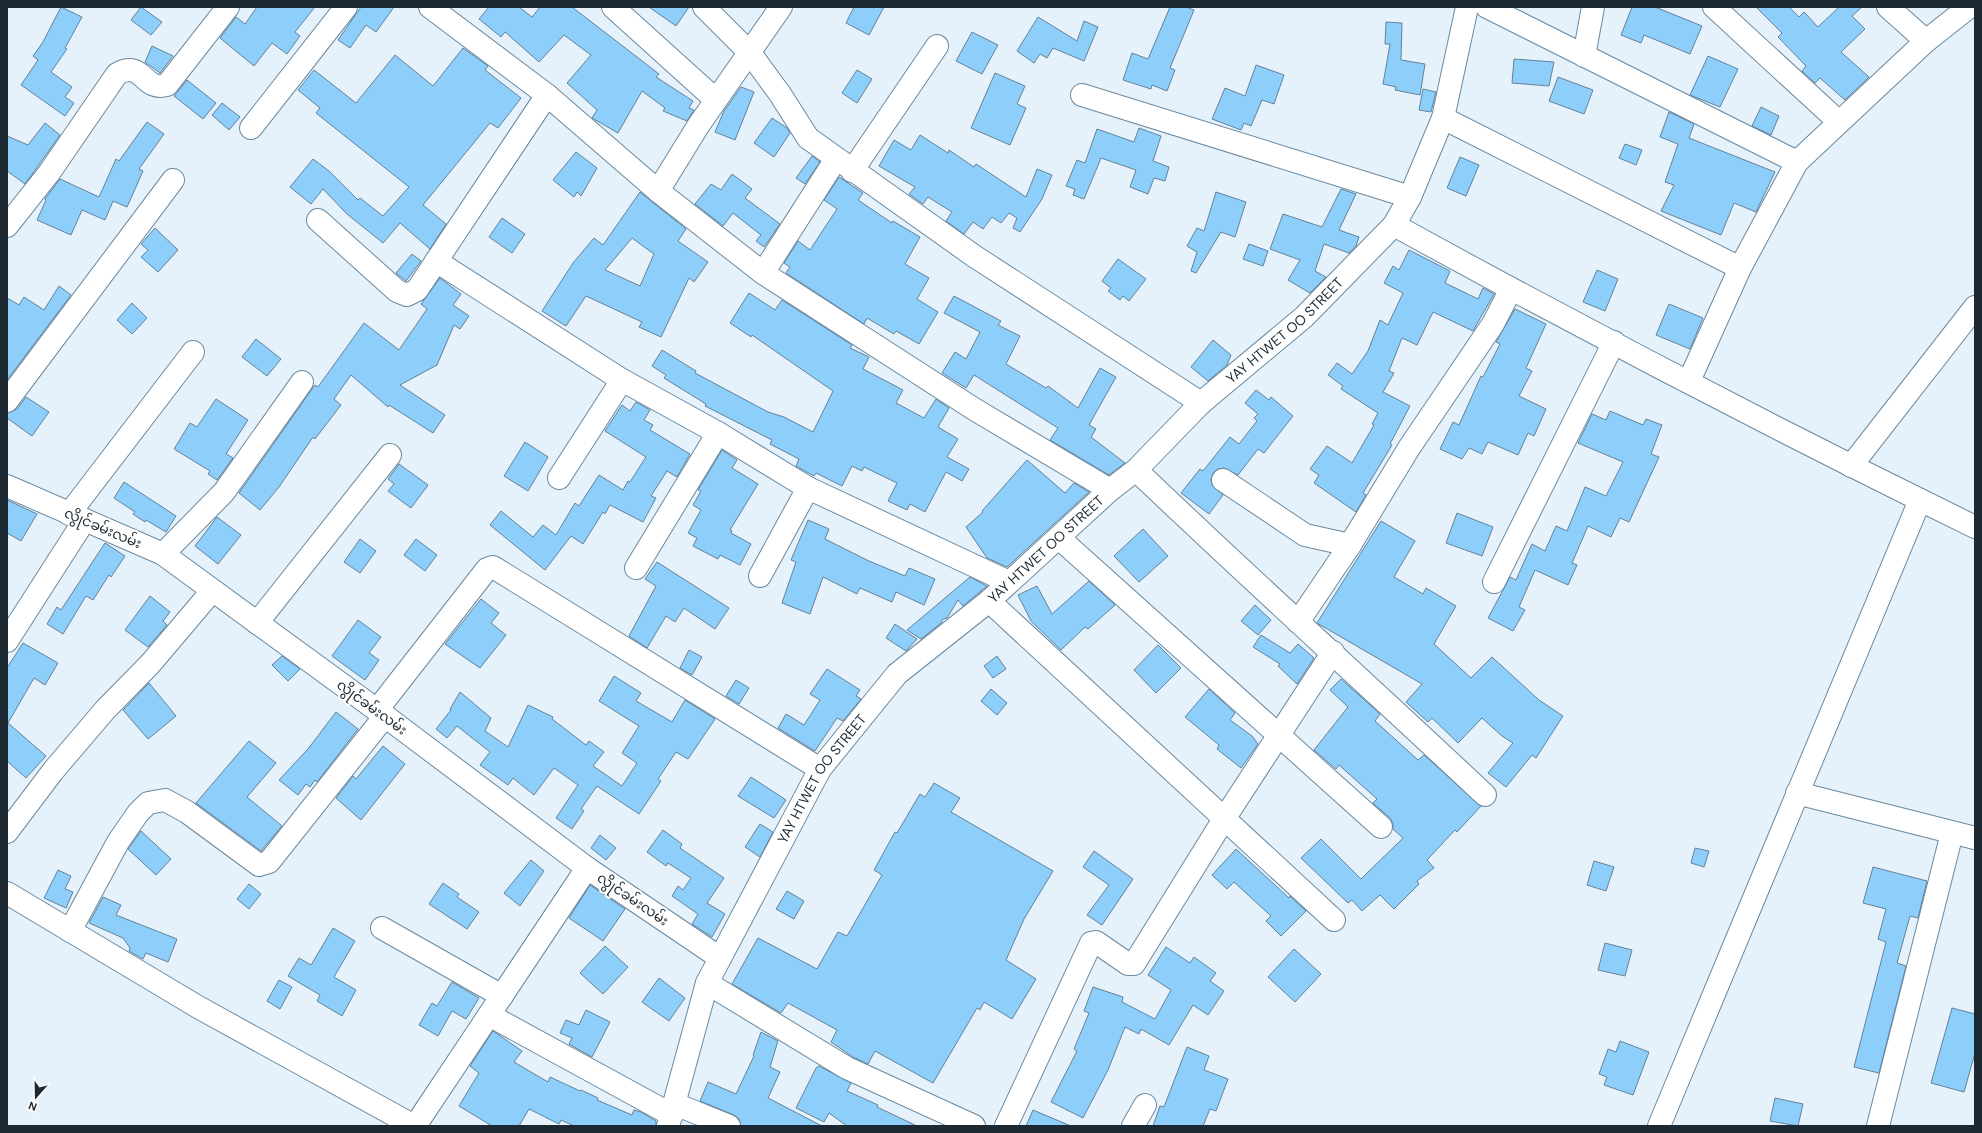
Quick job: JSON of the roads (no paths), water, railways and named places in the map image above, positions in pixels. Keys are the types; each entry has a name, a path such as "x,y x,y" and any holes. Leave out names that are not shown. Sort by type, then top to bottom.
{"street":[{"path":"7,226 48,173 117,74 125,70 133,69 141,74 152,85 159,87 167,85 228,7"},
{"path":"250,128 346,7"},
{"path":"430,7 547,95 658,191 763,273 974,409 1110,490"},
{"path":"613,7 716,100"},
{"path":"704,7 750,53 780,94 808,138 974,256 1201,403"},
{"path":"658,191 698,126 781,7"},
{"name":"YAY HTWET OO STREET","path":"672,1115 707,983 820,769 897,674 989,601 1060,538 1110,490 1136,470 1201,403 1304,316 1394,225 1410,197 1443,118 1467,7"},
{"path":"1487,7 1797,162"},
{"path":"1584,56 1593,7"},
{"path":"1714,7 1840,122"},
{"path":"1888,7 1926,41"},
{"path":"1689,381 1740,268 1797,162 1926,41 1969,7"},
{"path":"763,273 844,165 937,46"},
{"path":"318,220 387,284 397,291 407,295 417,290 547,95"},
{"path":"1082,95 1410,197"},
{"path":"1443,118 1740,268"},
{"path":"7,401 173,180"},
{"path":"1394,225 1511,289 1851,466 1975,527"},
{"path":"436,261 622,380 718,433 808,488 1009,582"},
{"path":"1298,622 1350,545 1409,448 1492,324 1511,289"},
{"path":"1851,466 1975,306"},
{"path":"1494,582 1614,342"},
{"path":"7,641 77,517 193,352"},
{"path":"559,478 622,380"},
{"path":"162,554 224,492 302,382"},
{"path":"636,568 718,433"},
{"path":"257,623 390,455"},
{"path":"1136,470 1262,590 1333,652 1486,795"},
{"path":"1223,480 1305,535 1350,545"},
{"name":"လွိုင်ခမ်းလမ်း","path":"7,486 162,554 381,713 587,868 720,958"},
{"path":"760,576 808,488"},
{"path":"1659,1126 1920,500"},
{"path":"1060,538 1381,827"},
{"path":"70,931 118,842 138,813 148,803 165,800 187,812 259,865 269,862 487,569 494,567 820,769"},
{"path":"7,832 53,771 106,710 151,663 212,591"},
{"path":"989,601 1334,920"},
{"path":"1006,1126 1091,943 1096,942 1128,964 1134,964 1224,819 1333,652"},
{"path":"1797,793 1975,838"},
{"path":"1878,1126 1952,833"},
{"path":"7,893 198,1006 415,1126 587,868"},
{"path":"382,928 502,996"},
{"path":"707,983 847,1068 974,1126"},
{"path":"489,1015 672,1115 729,1126"},
{"path":"1133,1126 1145,1105"}]}
